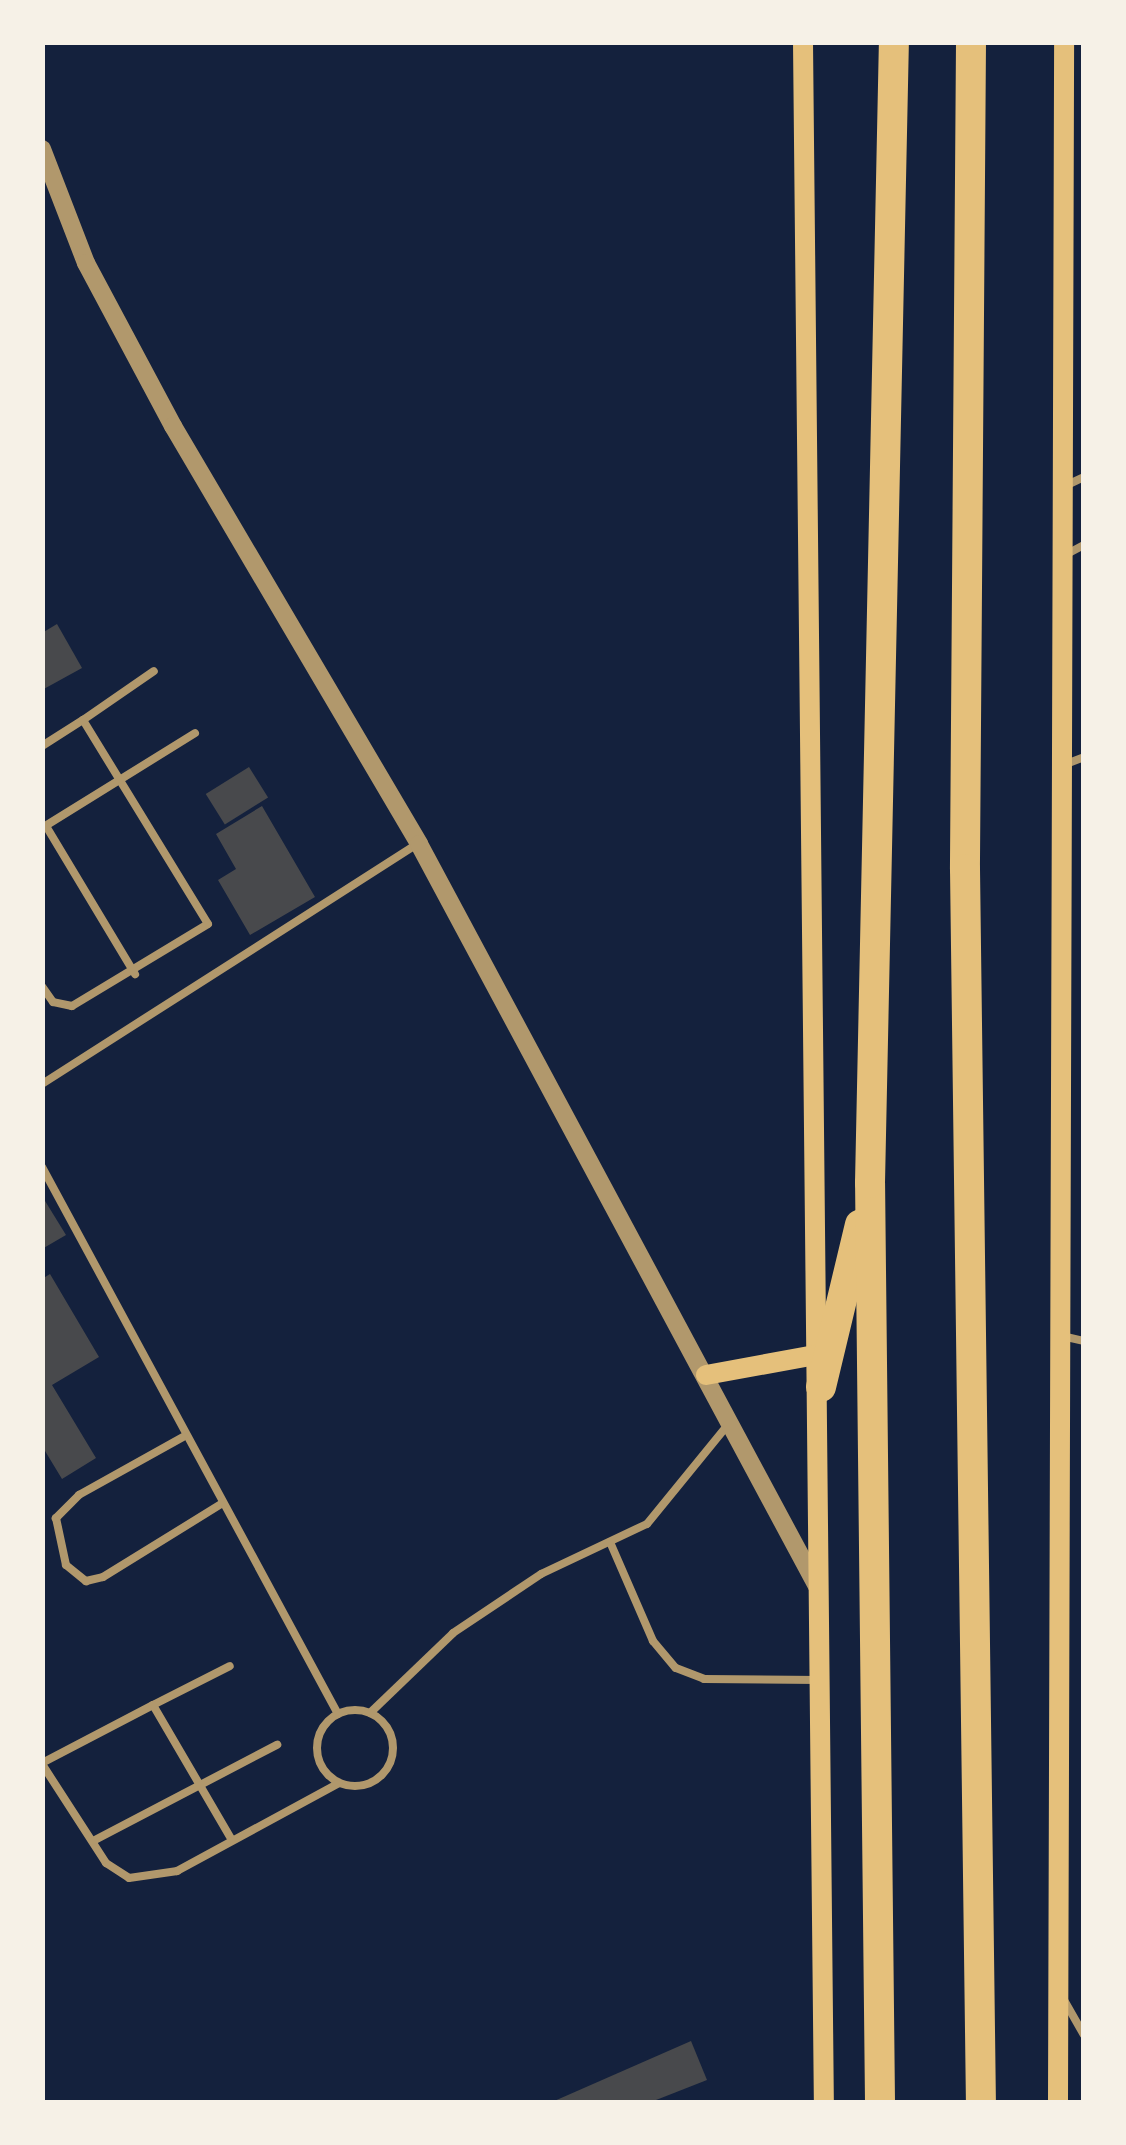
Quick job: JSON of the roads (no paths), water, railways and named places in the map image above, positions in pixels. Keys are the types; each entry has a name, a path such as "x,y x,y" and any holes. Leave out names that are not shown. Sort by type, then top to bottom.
{"highway":[{"path":"880,2102 870,1183 894,42"},
{"path":"971,42 965,888 981,2100"},
{"path":"821,1386 870,1183"}],"main road":[{"path":"804,42 824,1680 824,2102"},
{"path":"1058,2102 1062,1336 1076,550 1064,42"},
{"path":"706,1375 820,1354"}],"street":[{"path":"42,149 86,263 173,426 419,844 823,1597"}],"lane":[{"path":"42,746 154,671"},
{"path":"42,986 62,1008 135,974 208,924 83,720"},
{"path":"135,974 44,827 195,734"},
{"path":"42,1084 419,844"},
{"path":"42,1167 183,1437 338,1714"},
{"path":"1062,1336 1084,1341"},
{"path":"338,1783 316,1752 323,1726 338,1714 370,1713 453,1632 665,1510 731,1422"},
{"path":"183,1437 79,1495 56,1518 66,1565 86,1581 103,1577 221,1504"},
{"path":"610,1542 653,1641 676,1668 704,1679 824,1680"},
{"path":"230,1666 42,1764 116,1872 155,1878 338,1783 365,1785 391,1759 392,1736 370,1713"},
{"path":"152,1705 232,1840"},
{"path":"93,1841 198,1782 277,1745"},
{"path":"1058,1989 1084,2035"}]}
